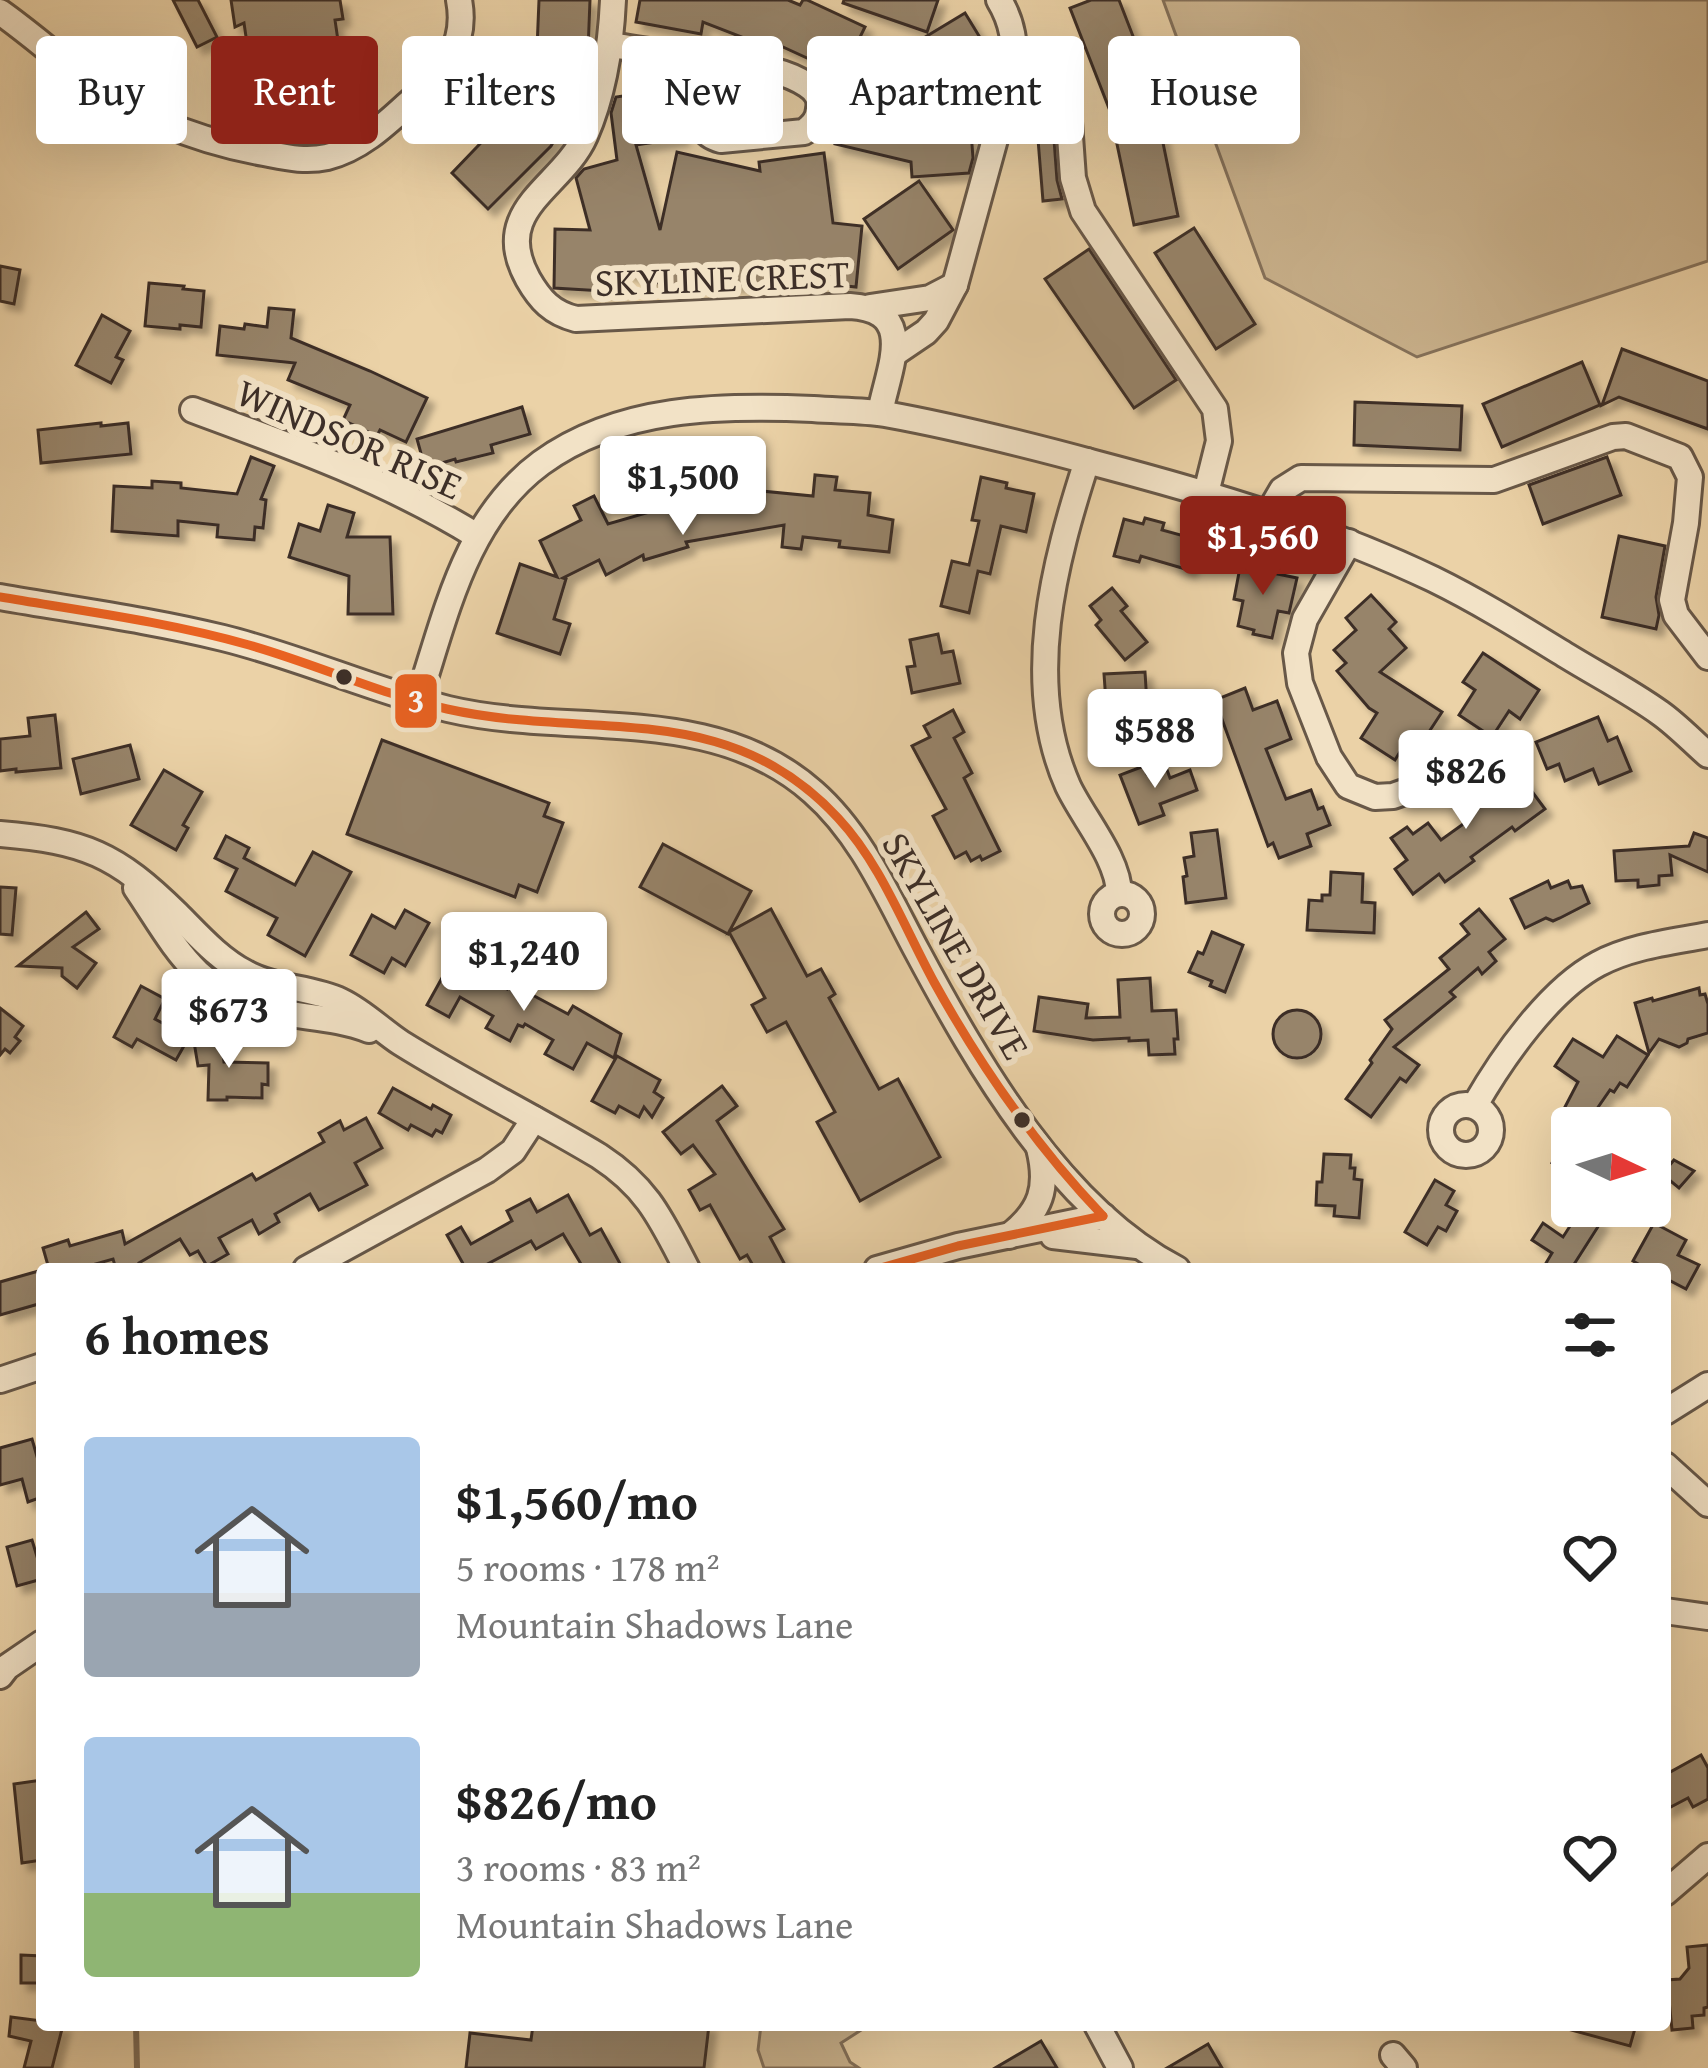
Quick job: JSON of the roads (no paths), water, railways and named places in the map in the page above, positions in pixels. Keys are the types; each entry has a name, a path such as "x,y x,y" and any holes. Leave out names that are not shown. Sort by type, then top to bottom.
{"street":[{"path":"0,12 100,89 154,120 227,145 305,161 359,145 440,76 459,34 459,0"},
{"name":"SKYLINE CREST","path":"613,0 622,47 578,149 534,196 518,233 522,268 549,308 576,319 603,319 870,307 890,326 895,353"},
{"path":"880,413 895,353 936,321 956,284 1014,70 1016,43 999,0"},
{"path":"622,47 788,76 815,91 820,112 804,132 710,137 702,130 689,78 668,60 622,47"},
{"path":"1071,144 1073,178 1083,211 1215,409 1219,441 1206,494"},
{"path":"870,307 930,298 956,284"},
{"path":"418,700 477,536 534,469 587,437 623,424 751,406 880,413 1088,461 1349,542 1497,612 1662,714 1708,755"},
{"name":"WINDSOR RISE","path":"194,410 337,464 477,536"},
{"path":"1268,514 1282,490 1301,478 1494,480 1626,436 1680,457 1690,477 1672,600 1676,615 1708,657"},
{"path":"1088,461 1058,562 1044,658 1060,764 1116,872 1119,894"},
{"path":"1349,542 1304,619 1296,653 1300,683 1329,757 1348,786 1375,797 1410,790 1449,758"},
{"name":"SKYLINE DRIVE","path":"0,597 224,638 450,709 520,720 682,732 757,753 814,792 857,843 936,986 1013,1113 1039,1146 1103,1216 1137,1246 1167,1263"},
{"path":"0,834 79,846 108,858 141,880 237,968 266,982 342,1001 399,1041 599,1156 632,1180 656,1209 684,1263"},
{"path":"1474,1105 1532,1021 1598,964 1646,947 1708,935"},
{"path":"317,1263 487,1170 513,1151 534,1119"},
{"path":"1009,1236 1025,1224 1042,1192 1045,1170 1039,1146"},
{"path":"899,1263 1103,1216"},
{"path":"1009,1236 1070,1236 1137,1246"},
{"path":"0,1380 36,1368"},
{"path":"1671,1408 1708,1385"},
{"path":"1671,1470 1708,1504"},
{"path":"1671,1612 1708,1616"},
{"path":"0,1676 36,1647"},
{"path":"1671,1889 1708,1856"},
{"path":"1099,2031 1120,2068"}],"waterway":[{"path":"136,2031 137,2068"}]}
